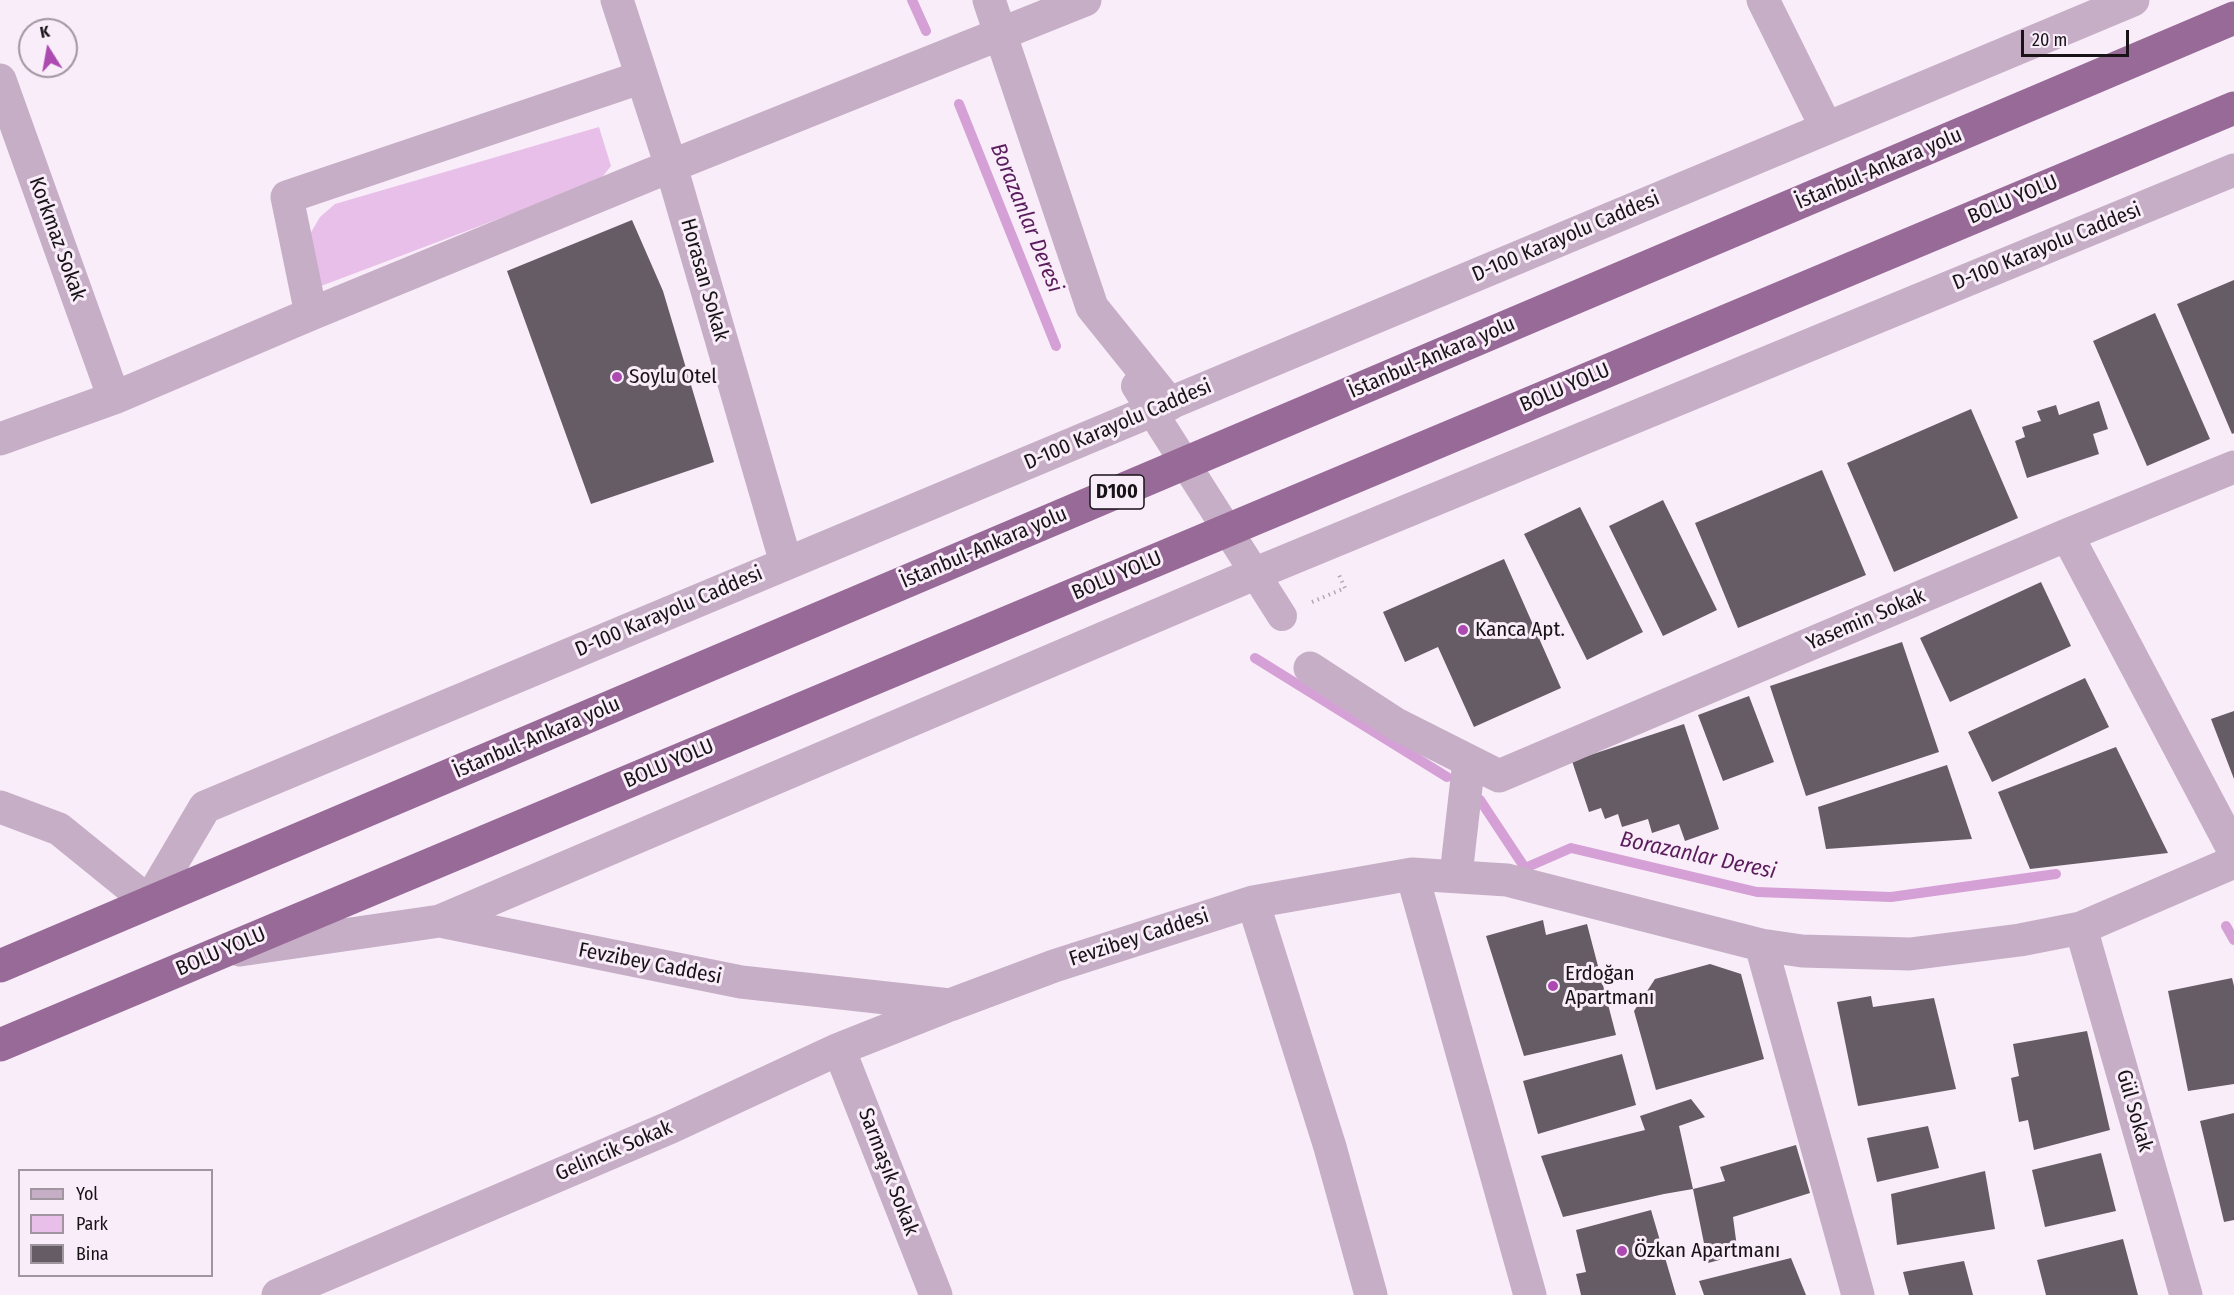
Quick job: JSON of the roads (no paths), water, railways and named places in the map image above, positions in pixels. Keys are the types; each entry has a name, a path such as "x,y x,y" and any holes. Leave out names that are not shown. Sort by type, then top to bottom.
{"highway":[{"name":"İstanbul-Ankara yolu","path":"0,966 2234,18"},
{"name":"BOLU YOLU","path":"0,1045 2234,108"}],"street":[{"name":"Horasan Sokak","path":"617,0 671,166 786,562"},
{"path":"989,0 1092,307 1170,404"},
{"path":"0,439 114,398 671,166 1085,0"},
{"path":"1763,0 1826,127"},
{"name":"D-100 Karayolu Caddesi","path":"148,902 205,807 2133,0"},
{"path":"311,314 287,197 642,77"},
{"name":"Korkmaz Sokak","path":"0,80 114,398"},
{"name":"D-100 Karayolu Caddesi","path":"220,953 440,921 1254,574 2234,170"},
{"path":"1136,386 1282,616"},
{"name":"Yasemin Sokak","path":"1469,761 1499,776 2234,467"},
{"path":"2067,536 2234,851"},
{"path":"1310,669 1396,724 1469,761 1456,876"},
{"path":"0,807 59,829 148,902"},
{"name":"Fevzibey Caddesi","path":"440,921 741,982 950,1005 1054,966 1253,902 1412,874 1507,880 1761,945 1802,951 1910,954 2020,940 2081,928 2234,861"},
{"path":"1412,874 1530,1295"},
{"path":"1253,902 1330,1147 1371,1295"},
{"name":"Gül Sokak","path":"2081,928 2186,1295"},
{"path":"1761,945 1858,1295"},
{"name":"Gelincik Sokak","path":"278,1295 671,1126 839,1049 950,1005"},
{"name":"Sarmaşık Sokak","path":"839,1049 936,1295"}],"waterway":[{"name":"Borazanlar Deresi","path":"912,0 926,31"},
{"name":"Borazanlar Deresi","path":"959,104 1056,346"},
{"name":"Borazanlar Deresi","path":"1255,658 1447,777"},
{"name":"Borazanlar Deresi","path":"1480,800 1525,868 1571,848 1757,892 1891,897 2056,874"},
{"name":"Borazanlar Deresi","path":"2226,926 2234,940"}],"place":[{"name":"Soylu Otel","path":"617,377"},
{"name":"Kanca Apt.","path":"1463,630"},
{"name":"Erdoğan Apartmanı","path":"1553,986"},
{"name":"Özkan Apartmanı","path":"1622,1251"}]}
